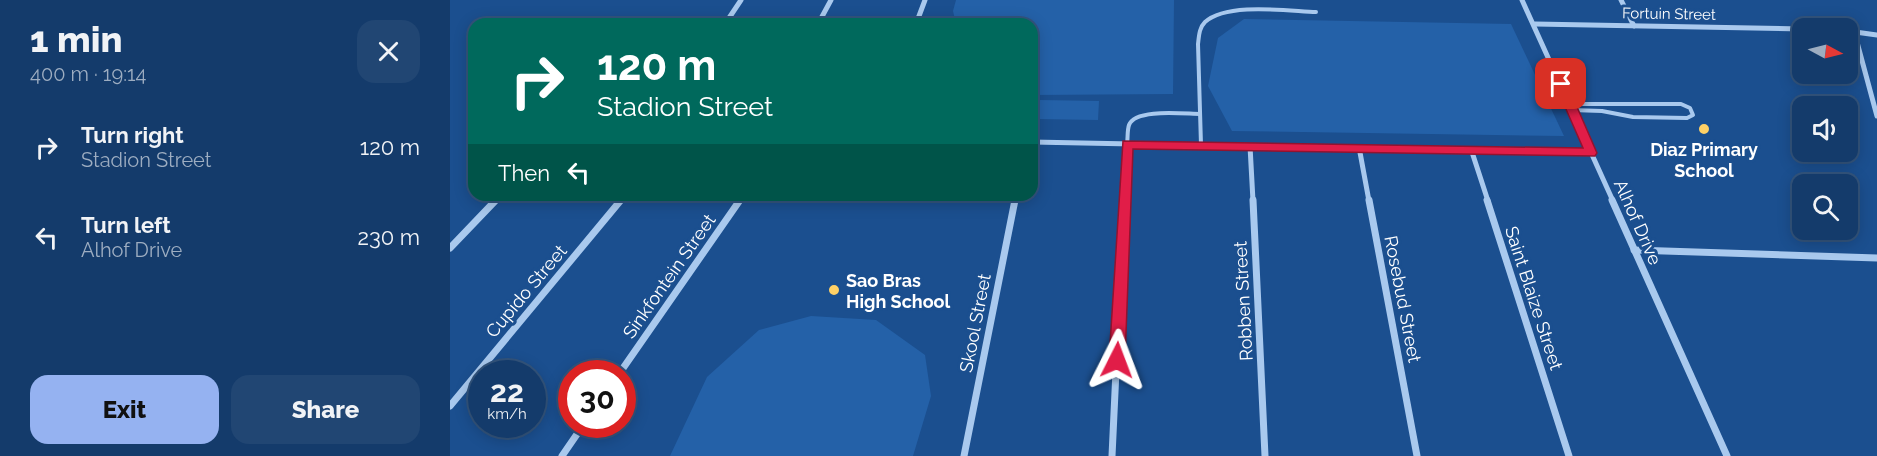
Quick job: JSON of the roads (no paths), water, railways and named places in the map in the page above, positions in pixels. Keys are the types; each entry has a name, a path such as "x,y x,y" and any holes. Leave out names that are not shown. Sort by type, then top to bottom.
{"street":[{"path":"729,18 741,0"},
{"path":"821,18 831,0"},
{"path":"918,18 925,0"},
{"name":"Alhof Drive","path":"1522,0 1535,24 1727,456"},
{"path":"1621,0 1634,26"},
{"name":"Fortuin Street","path":"1535,24 1792,29"},
{"path":"1858,32 1877,35"},
{"path":"1858,54 1877,116"},
{"path":"1038,142 1591,153"},
{"path":"1112,456 1127,144"},
{"name":"Robben Street","path":"1250,146 1265,456"},
{"name":"Rosebud Street","path":"1359,147 1417,456"},
{"name":"Saint Blaize Street","path":"1471,149 1569,456"},
{"path":"450,248 495,201"},
{"name":"Cupido Street","path":"450,406 620,201"},
{"name":"Sinkfontein Street","path":"629,360 739,201"},
{"name":"Skool Street","path":"964,456 1015,201"},
{"path":"1634,250 1877,258"},
{"path":"562,456 574,438"}],"lane":[{"path":"1201,145 1198,44 1200,30 1207,20 1219,14 1237,11 1316,12"},
{"path":"1627,102 1681,104 1690,108 1693,115 1687,118 1633,117 1571,107 1627,102"},
{"path":"1127,144 1129,124 1142,115 1200,114"}],"place":[{"name":"Diaz Primary School","path":"1704,129"},
{"name":"Sao Bras High School","path":"834,290"}]}
